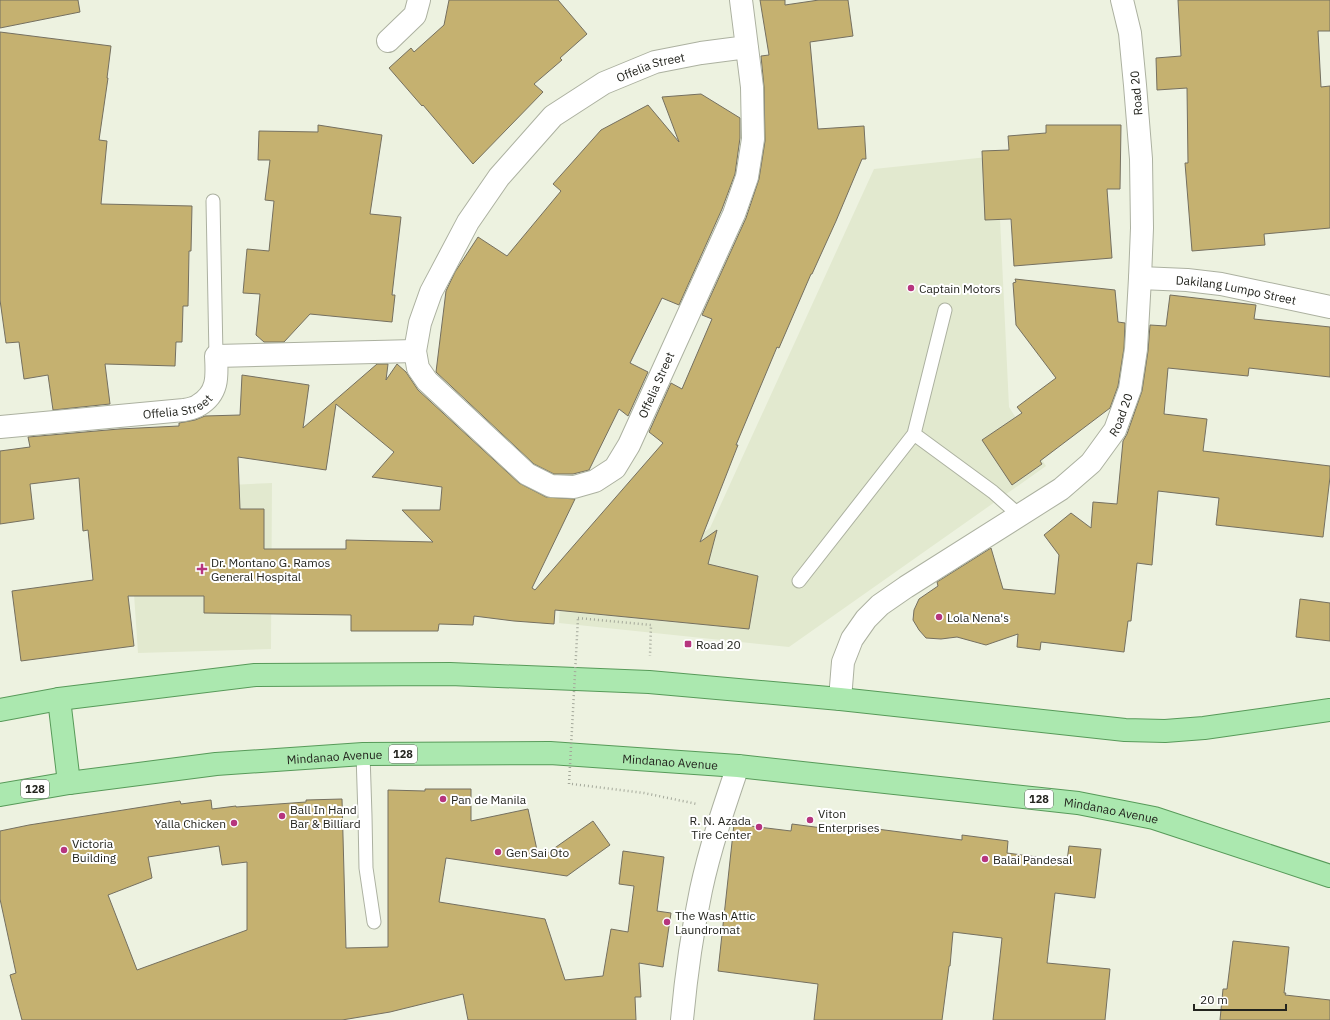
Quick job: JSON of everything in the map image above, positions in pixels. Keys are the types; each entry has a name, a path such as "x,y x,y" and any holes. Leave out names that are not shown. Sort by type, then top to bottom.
{"main road":[{"path":"0,710 59,699 255,675 450,674 649,682 840,699 1125,730 1165,731 1204,728 1330,710"},
{"path":"59,699 69,783"},
{"name":"Mindanao Avenue","path":"0,795 69,783 216,764 363,754 550,753 738,766 1078,803 1154,818 1330,876"}],"street":[{"path":"388,40 415,15 419,0"},
{"name":"Offelia Street","path":"741,0 747,47 752,87 753,139 747,177 734,214 629,445 615,468 595,481 574,487 551,486 527,474 427,381 418,368 415,351 420,323 431,292 468,222 499,177 553,116 604,82 655,62 701,53 747,47"},
{"name":"Road 20","path":"840,699 843,662 852,639 866,619 880,605 1061,489 1091,464 1115,430 1130,389 1136,348 1142,228 1141,160 1135,85 1130,33 1122,0"},
{"name":"Dakilang Lumpo Street","path":"1140,278 1187,280 1221,284 1318,306 1330,307"},
{"path":"216,356 415,351"},
{"name":"Offelia Street","path":"0,427 184,410 199,406 213,390 217,380 216,356"},
{"path":"682,1020 687,970 702,889 723,810 738,766"}],"lane":[{"path":"213,201 216,356"},
{"path":"799,580 914,434 945,310"},
{"path":"914,434 993,492 1019,515"},
{"path":"363,754 366,868 374,922"}],"path":[{"path":"650,625 578,618 569,784 644,793 723,810"}],"shaded area":[{"name":"Captain Motors","path":"997,156 1009,407 1046,466 789,647 559,623 561,580 636,581 710,528 874,169"},
{"name":"Dr. Montano G. Ramos General Hospital","path":"272,483 271,649 138,653 127,490"}],"building":[{"path":"0,0 78,0 80,12 0,28"},
{"path":"449,0 558,0 587,34 560,58 562,60 534,84 543,92 473,164 423,105 422,106 389,68 411,48 414,52 444,25"},
{"path":"760,0 785,0 785,5 819,0 848,0 853,36 810,42 818,129 864,126 866,159 862,159 779,348 777,347 736,445 738,445 700,542 717,530 708,564 758,576 749,629 555,610 554,624 474,616 473,625 439,624 438,631 351,631 351,615 204,613 204,596 128,596 134,646 21,661 12,591 93,580 88,530 83,531 79,478 30,484 34,519 0,524 0,451 30,447 28,437 119,429 179,426 179,423 195,420 205,416 240,415 242,375 309,385 303,428 377,364 388,364 386,380 397,364 406,372 418,390 519,483 546,497 575,499 532,588 535,590 663,443 649,432 671,383 682,389 712,319 702,315 746,218 759,179 765,141 764,87 761,56 769,55","holes":["336,404 394,452 372,477 442,487 440,510 402,510 433,542 346,540 346,549 264,549 264,509 240,509 238,457 326,470"]},
{"path":"1178,0 1330,0 1330,31 1318,31 1321,87 1330,86 1330,228 1264,234 1265,245 1192,251 1185,163 1188,163 1187,88 1157,90 1156,58 1181,56"},
{"path":"0,32 111,46 99,140 107,141 101,204 192,206 188,306 183,306 182,342 176,342 175,366 105,364 110,404 53,410 48,375 24,379 19,342 6,343 0,300"},
{"path":"701,94 740,118 740,138 735,174 722,209 679,305 662,298 630,363 648,372 628,416 619,409 589,470 573,474 554,474 534,464 436,372 446,291 455,272 478,237 507,256 561,191 553,184 601,130 648,105 679,142 662,97"},
{"path":"318,125 382,135 370,214 401,217 392,295 395,295 392,322 310,314 284,342 264,342 256,335 260,294 243,293 247,249 269,251 274,201 265,200 270,160 258,160 259,131 318,132"},
{"path":"1046,125 1121,125 1120,189 1107,189 1112,258 1014,266 1011,219 985,220 982,151 1009,150 1008,136 1046,133"},
{"path":"1015,279 1115,290 1118,322 1125,323 1124,348 1118,386 1110,408 1040,461 1042,464 1012,485 982,440 1022,413 1017,407 1056,378 1016,325 1013,283 1016,282"},
{"path":"1170,295 1256,305 1254,319 1330,327 1330,377 1249,368 1248,376 1168,368 1164,414 1207,419 1203,451 1330,466 1323,537 1216,525 1219,498 1158,491 1152,565 1137,563 1131,621 1128,621 1124,652 1041,642 1040,650 1017,647 1018,634 986,645 957,637 941,639 926,638 913,620 914,610 919,599 938,586 937,582 991,548 1003,589 1055,594 1059,555 1044,535 1071,513 1091,528 1093,502 1117,504 1123,441 1127,434 1142,391 1150,325 1166,326"},
{"path":"1300,599 1330,603 1330,641 1296,637"},
{"path":"425,789 471,789 471,821 528,809 539,859 593,821 610,845 567,876 446,858 439,902 545,919 565,980 603,976 611,929 628,932 634,886 619,884 623,851 664,857 657,911 671,913 663,967 639,963 641,997 635,997 636,1020 468,1020 463,994 390,1012 342,1020 22,1020 10,975 16,973 0,899 0,831 180,801 181,804 211,800 212,809 236,806 306,802 306,800 342,799 346,948 388,947 388,790 425,791","holes":["219,846 222,865 247,862 247,930 137,970 108,895 152,878 148,857"]},
{"path":"734,824 791,831 792,824 830,829 830,825 877,829 962,840 962,835 1008,841 1007,853 1067,861 1069,846 1101,849 1095,898 1055,893 1047,963 1110,969 1105,1020 993,1020 1002,938 953,932 950,966 942,1020 814,1020 818,984 718,971"},
{"path":"1233,941 1289,947 1285,995 1330,1000 1330,1020 1220,1020 1223,989 1227,989"}],"place":[{"name":"Captain Motors","path":"911,288"},
{"name":"Dr. Montano G. Ramos General Hospital","path":"202,569"},
{"name":"Lola Nena's","path":"939,617"},
{"name":"Road 20","path":"688,644"},
{"name":"Pan de Manila","path":"443,799"},
{"name":"Ball In Hand Bar & Billiard","path":"282,816"},
{"name":"Viton Enterprises","path":"810,820"},
{"name":"Yalla Chicken","path":"234,823"},
{"name":"R. N. Azada Tire Center","path":"759,827"},
{"name":"Victoria Building","path":"64,850"},
{"name":"Gen Sai Oto","path":"498,852"},
{"name":"Balai Pandesal","path":"985,859"},
{"name":"The Wash Attic Laundromat","path":"667,922"}]}
